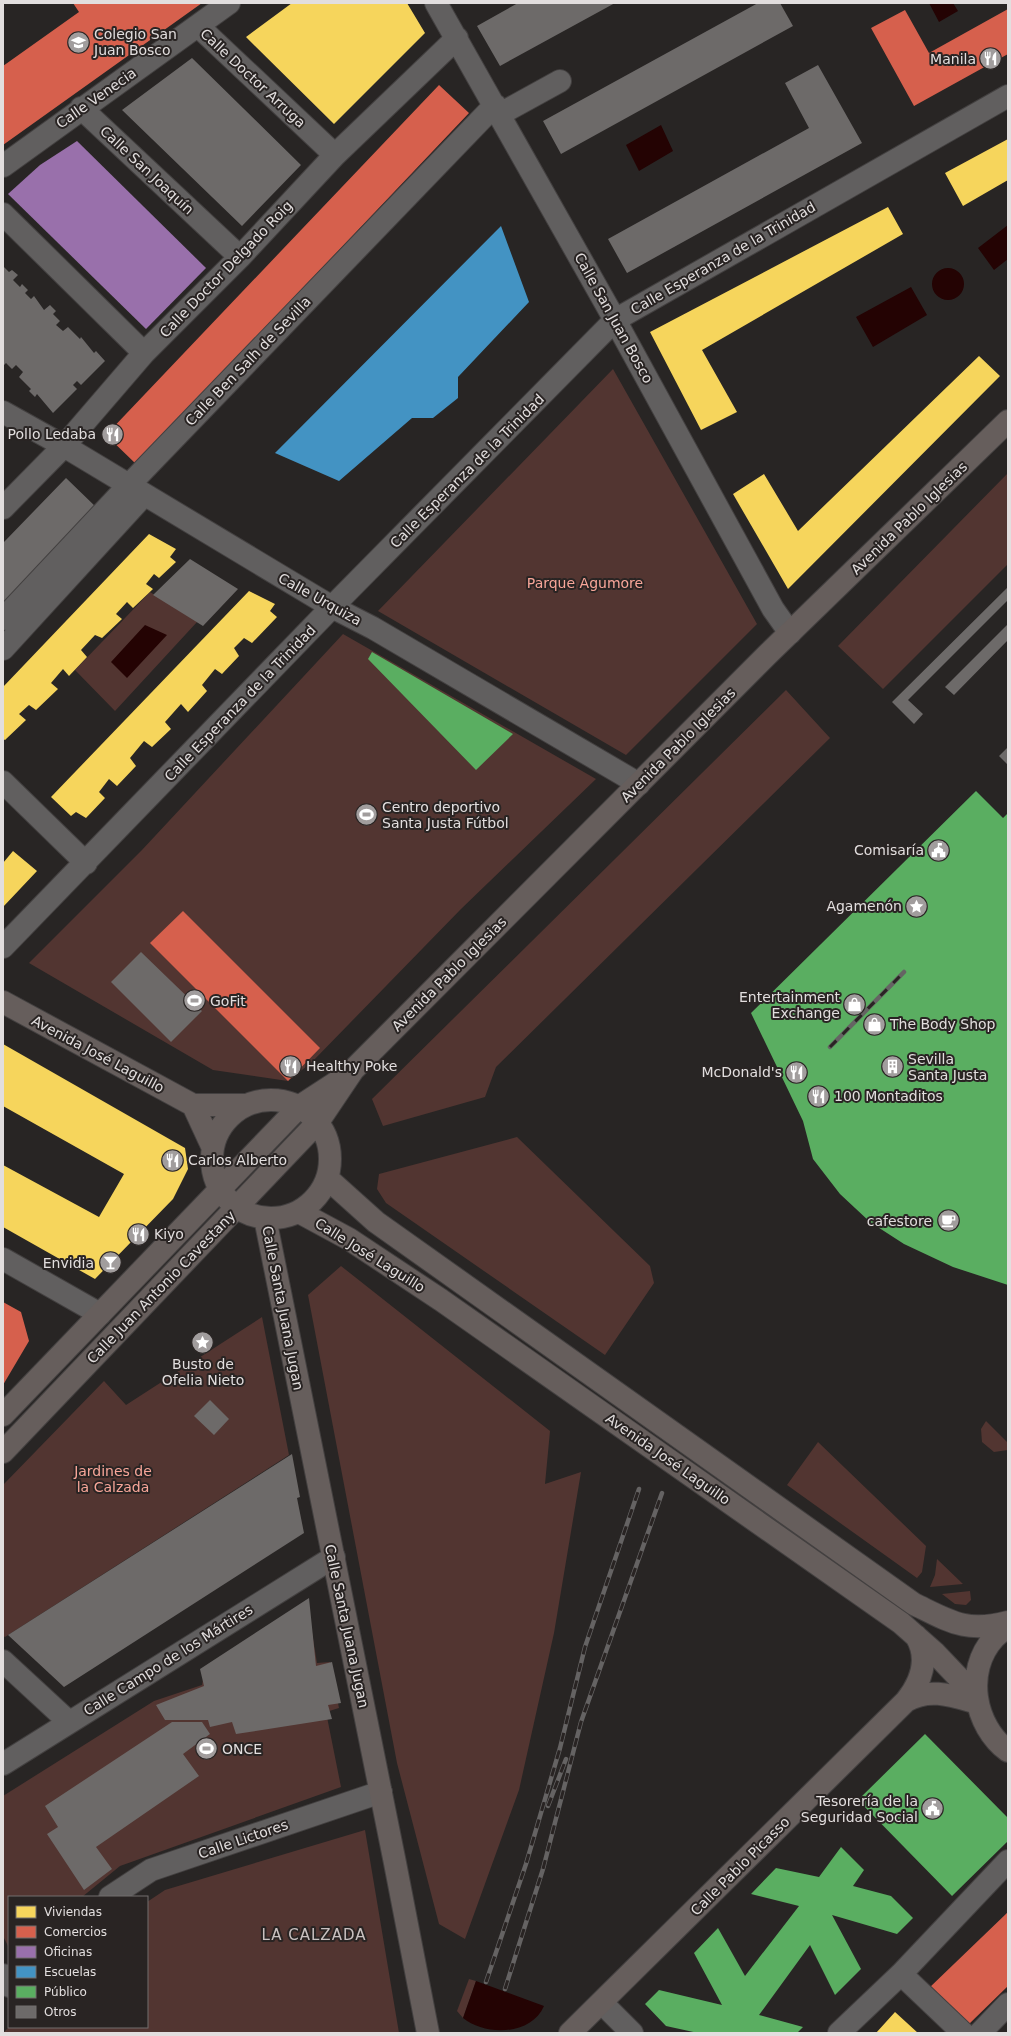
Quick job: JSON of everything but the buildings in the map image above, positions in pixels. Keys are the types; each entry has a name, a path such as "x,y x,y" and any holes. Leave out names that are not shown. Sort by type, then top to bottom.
{"main road":[{"name":"Avenida Pablo Iglesias","path":"350,1072 790,633 1008,421"},
{"name":"Avenida José Laguillo","path":"3,1002 193,1105"},
{"name":"Calle Juan Antonio Cavestany","path":"3,1415 300,1106 350,1072"},
{"name":"Calle Juan Antonio Cavestany","path":"3,1452 318,1122 350,1072"},
{"path":"212,1146 193,1105 244,1105 262,1100 282,1100 300,1106 318,1122 326,1135 330,1151 331,1167 316,1198 299,1212 283,1218 265,1218 250,1215 236,1208 220,1190 211,1169 212,1146 223,1122 244,1105"},
{"name":"Calle José Laguillo","path":"327,1178 376,1222 460,1282"},
{"name":"Calle José Laguillo","path":"299,1212 349,1239 441,1300"},
{"name":"Calle Santa Juana Jugan","path":"265,1218 382,1792 428,2033"},
{"name":"Avenida José Laguillo","path":"460,1282 908,1599 961,1626 973,1628 990,1627 1008,1622"},
{"name":"Avenida José Laguillo","path":"441,1300 916,1636"},
{"path":"1008,1626 994,1638 981,1661 977,1680 977,1700 983,1720 991,1734 1008,1751"},
{"path":"916,1636 935,1653 977,1700"},
{"path":"906,1701 914,1690 921,1675 923,1664 922,1650 916,1636"},
{"name":"Calle Pablo Picasso","path":"570,2033 906,1701 914,1696 935,1692 977,1700"}],"street":[{"name":"Calle Venecia","path":"3,166 81,108 229,3"},
{"name":"Calle San Juan Bosco","path":"436,3 498,110 615,320 773,609 790,633"},
{"name":"Calle Doctor Arruga","path":"198,26 335,155"},
{"name":"Calle Doctor Delgado Roig","path":"3,508 64,446 144,353 240,257 335,155 457,38"},
{"name":"Calle Ben Salh de Sevilla","path":"3,619 136,490 498,110 560,81"},
{"name":"Calle Esperanza de la Trinidad","path":"3,947 86,863 332,607 615,320 1008,96"},
{"name":"Calle San Joaquín","path":"81,108 240,257"},
{"path":"3,214 144,353"},
{"name":"Calle Urquiza","path":"3,412 64,446 332,607 373,628 639,784"},
{"path":"3,649 136,490"},
{"path":"3,782 86,863"},
{"path":"3,1259 100,1314"},
{"name":"Calle Campo de los Mártires","path":"3,1764 334,1557"},
{"path":"3,1661 69,1722"},
{"name":"Calle Lictores","path":"112,1896 151,1870 382,1792"},
{"path":"839,2033 901,1974 1008,1861"},
{"path":"901,1974 963,2033"},
{"path":"3,1975 8,1984"},
{"path":"602,2003 632,2033"},
{"path":"980,2033 1008,2004"}],"green space":[{"name":"Parque Agumore","path":"613,369 757,624 626,755 378,611"},
{"path":"1008,473 1008,564 883,689 838,646"},
{"path":"150,592 197,622 115,711 75,670"},
{"name":"Centro deportivo Santa Justa Fútbol","path":"343,634 596,779 461,909 312,1062 288,1081 213,1070 29,963 142,850"},
{"path":"786,690 830,738 496,1067 485,1097 383,1126 372,1099"},
{"path":"517,1137 650,1266 654,1283 605,1355 386,1203 377,1189 379,1174"},
{"path":"341,1266 550,1431 545,1484 581,1472 554,1633 519,1790 465,1939 439,1924 397,1763 308,1295"},
{"name":"Jardines de la Calzada","path":"262,1317 289,1455 5,1637 3,1636 3,1485 104,1381 126,1405"},
{"path":"986,1421 1008,1443 1008,1450 994,1452 982,1442 981,1429"},
{"path":"818,1442 926,1546 922,1572 917,1578 787,1485"},
{"path":"937,1559 963,1584 930,1587 935,1575"},
{"path":"970,1591 971,1600 966,1605 955,1604 942,1594"},
{"name":"ONCE","path":"307,1602 317,1663 330,1662 339,1708 326,1712 341,1787 120,1866 83,1896 8,1896 8,1946 3,1936 3,1796 154,1701 202,1685 205,1669"},
{"path":"365,1830 399,2033 3,2033 8,2028 148,2028 148,1901 165,1890"},
{"path":"469,1979 476,1981 463,2018 457,2011"}],"shaded area":[{"path":"929,3 953,3 958,11 939,22"},
{"path":"661,125 673,151 639,171 626,145"},
{"path":"1008,225 1008,259 994,270 978,248"},
{"path":"948,268 954,269 961,275 964,284 963,290 957,297 948,300 942,299 935,293 932,284 933,278 939,271"},
{"path":"911,287 927,315 873,347 856,317"},
{"path":"145,625 167,635 127,678 111,662"},
{"path":"476,1981 544,2006 538,2016 529,2023 518,2028 495,2030 472,2024 463,2018"}],"railway":[{"path":"830,1047 904,972"},
{"path":"486,1982 526,1864 560,1748 585,1647 639,1489"},
{"path":"505,1989 543,1869 581,1722 662,1493"},
{"path":"548,1806 566,1759"}],"place":[{"name":"Colegio San Juan Bosco","path":"78,42"},
{"name":"Manila","path":"991,59"},
{"name":"Pollo Ledaba","path":"112,434"},
{"name":"Centro deportivo Santa Justa Fútbol","path":"367,815"},
{"name":"Comisaría","path":"939,850"},
{"name":"Agamenón","path":"917,906"},
{"name":"GoFit","path":"195,1001"},
{"name":"Entertainment Exchange","path":"855,1005"},
{"name":"The Body Shop","path":"875,1024"},
{"name":"Healthy Poke","path":"290,1066"},
{"name":"Sevilla Santa Justa","path":"892,1067"},
{"name":"McDonald's","path":"797,1072"},
{"name":"100 Montaditos","path":"818,1096"},
{"name":"Carlos Alberto","path":"173,1160"},
{"name":"cafestore","path":"948,1221"},
{"name":"Kiyo","path":"139,1234"},
{"name":"Envidia","path":"110,1263"},
{"name":"Busto de Ofelia Nieto","path":"203,1342"},
{"name":"ONCE","path":"206,1749"},
{"name":"Tesorería de la Seguridad Social","path":"933,1809"}],"district":[{"name":"LA CALZADA","path":"314,1935"}]}
